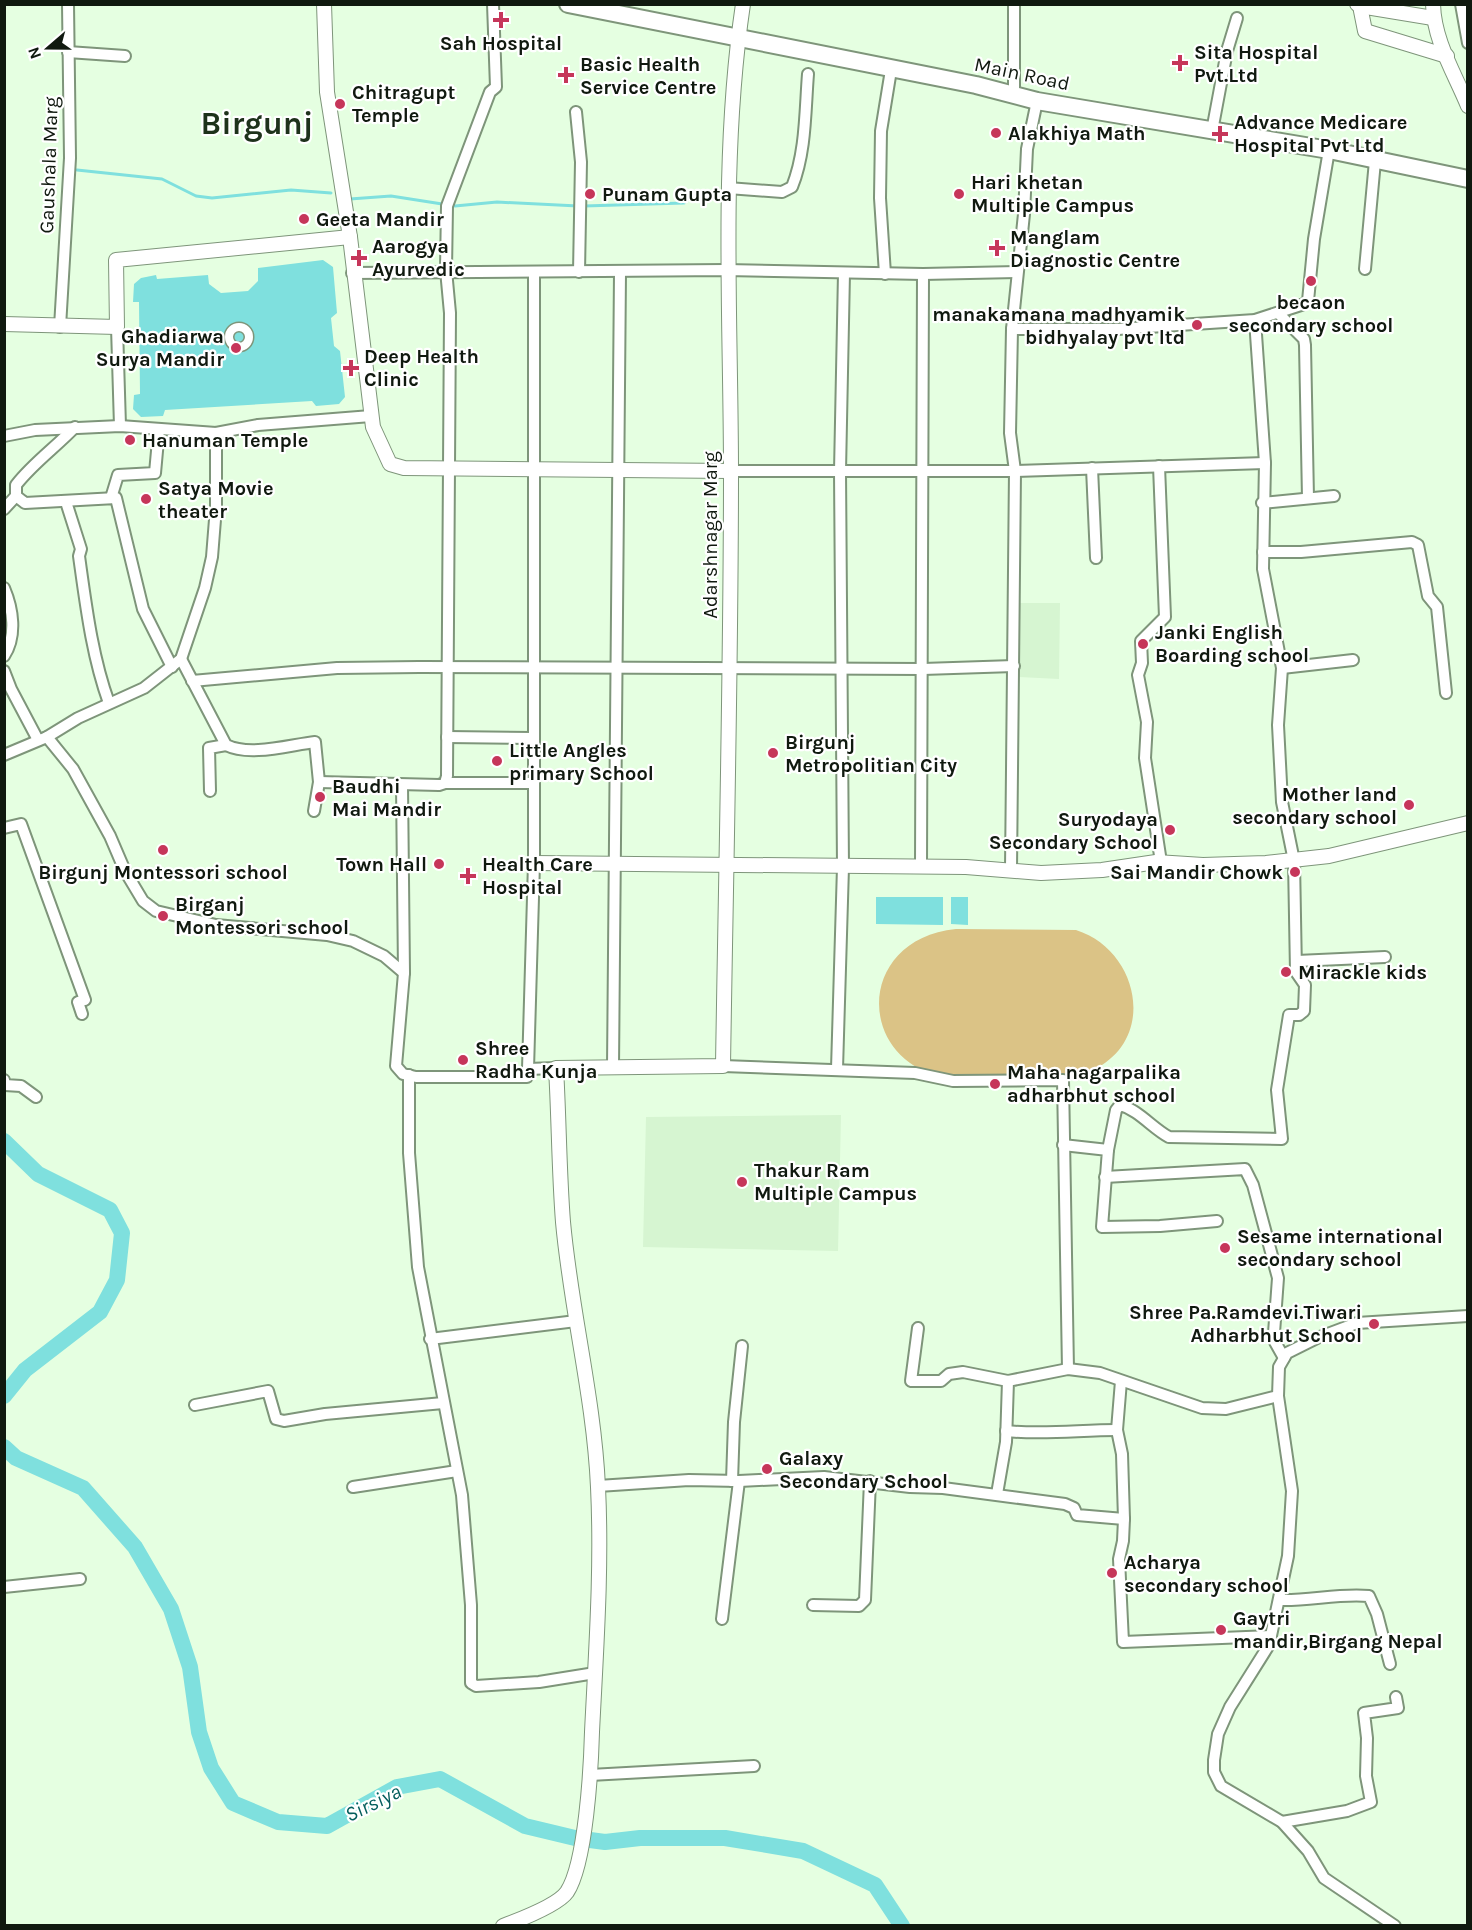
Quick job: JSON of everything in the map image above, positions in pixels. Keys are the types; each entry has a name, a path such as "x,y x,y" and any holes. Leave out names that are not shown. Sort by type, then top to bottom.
{"main road":[{"name":"Main Road","path":"568,4 1037,101 1329,150 1467,179"}],"street":[{"name":"Gaushala Marg","path":"60,327 70,158 68,4"},
{"path":"324,4 327,92 350,237 352,273 371,416 373,427 390,464 404,468 450,469 1015,471 1265,463"},
{"path":"445,783 450,469 450,313 446,270 448,203 490,92 496,87 493,4"},
{"name":"Adarshnagar Marg","path":"723,1066 731,471 726,270 728,188 742,4"},
{"path":"1014,4 1014,95"},
{"path":"1461,4 1467,43"},
{"path":"1447,56 1365,31 1358,5 1433,11 1437,40 1447,56 1467,106"},
{"path":"1212,131 1227,51 1237,18"},
{"path":"68,51 125,56"},
{"path":"885,274 880,198 881,131 891,70"},
{"path":"728,188 782,192 792,187 799,170 803,146 808,74"},
{"path":"1011,869 1015,471 1010,433 1012,329 1024,214 1026,159 1037,101"},
{"path":"576,112 581,162 579,272"},
{"path":"1012,329 1118,329 1255,320 1278,314 1308,301 1314,239 1329,150"},
{"path":"1365,269 1375,161"},
{"path":"120,426 116,260 350,237"},
{"path":"352,273 446,270 620,273 726,270 885,274 1017,272"},
{"path":"402,785 404,973 396,1066 403,1074 409,1075 527,1077 534,863 532,738 534,272"},
{"path":"613,1066 620,273"},
{"path":"837,1069 843,867 840,471 844,273"},
{"path":"921,867 923,274"},
{"path":"1278,314 1304,339 1305,345 1308,498"},
{"path":"1217,1221 1160,1226 1101,1227 1108,1150 1116,1110 1120,1105 1137,1113 1157,1131 1169,1137 1282,1139 1277,1090 1280,1063 1289,1015 1299,1015 1304,1011 1305,984 1296,972 1294,861 1282,802 1278,725 1282,668 1264,579 1262,503 1265,463 1255,320"},
{"path":"4,324 117,327"},
{"path":"4,436 35,430 120,426 216,433 258,425 371,416"},
{"path":"4,509 16,496 16,485 27,470 52,451 75,427"},
{"path":"111,498 118,475 155,473 159,429"},
{"path":"4,755 144,688 181,659 205,588 212,557 216,507 216,433"},
{"path":"1159,466 1165,617 1141,641 1142,663 1138,675 1147,722 1145,758 1161,862"},
{"path":"1092,468 1096,558"},
{"path":"16,496 25,503 117,498 143,609 172,666"},
{"path":"1262,503 1334,496"},
{"path":"69,501 67,505 81,549 79,556 87,617 101,681 109,704"},
{"path":"1263,552 1301,552 1412,542 1418,545 1428,596 1437,607 1446,693"},
{"path":"4,588 12,639 4,656"},
{"path":"181,659 226,745"},
{"path":"1282,668 1353,660"},
{"path":"192,681 337,668 923,669 1014,666"},
{"path":"4,671 11,689 42,738 73,769 143,902 156,911 216,925 327,935 353,941 384,956 404,973"},
{"path":"447,737 532,738"},
{"path":"210,791 209,748 226,745 234,748 257,749 315,742 319,782 314,811"},
{"path":"319,782 402,785 533,783"},
{"path":"534,863 616,866 921,867 1011,869 1041,873 1102,870 1161,862 1203,865 1294,861 1329,856 1467,823"},
{"path":"4,828 21,824 85,1000 78,1002 82,1014"},
{"path":"1297,961 1385,957"},
{"path":"528,1069 723,1066 915,1073 953,1081 1063,1080 1068,1369"},
{"path":"503,1926 561,1899 568,1890 576,1863 589,1793 599,1592 598,1486 593,1422 576,1321 563,1221 556,1068"},
{"path":"409,1075 409,1153 418,1267 442,1403 458,1471 465,1524 470,1593 471,1683 476,1686 539,1682 595,1673"},
{"path":"4,1080 5,1085 21,1086 36,1097"},
{"path":"1063,1145 1108,1150"},
{"path":"1105,1177 1245,1169 1256,1194 1278,1278 1274,1333 1275,1342 1284,1358"},
{"path":"1395,1926 1324,1878 1308,1851 1282,1822 1221,1786 1214,1772 1218,1734 1230,1707 1269,1646 1280,1600 1292,1517 1292,1491 1278,1396 1279,1367 1284,1358 1287,1353 1317,1338 1357,1323 1467,1316"},
{"path":"430,1339 576,1321"},
{"path":"918,1328 911,1382 941,1381 949,1374 963,1372 1008,1381 1068,1369 1100,1373 1202,1408 1226,1409 1278,1396"},
{"path":"722,1618 736,1481 734,1422 742,1346"},
{"path":"997,1494 1006,1431 1008,1381"},
{"path":"1121,1381 1117,1430 1122,1454 1124,1519 1119,1559 1124,1642 1271,1636"},
{"path":"195,1405 268,1391 276,1419 284,1421 325,1414 442,1403"},
{"path":"1006,1431 1037,1434 1078,1430 1117,1430"},
{"path":"353,1487 458,1471"},
{"path":"598,1486 689,1479 736,1481 824,1477 997,1494 1065,1504 1074,1508 1077,1515 1124,1519"},
{"path":"813,1605 859,1606 865,1600 870,1481"},
{"path":"4,1587 80,1579"},
{"path":"1280,1600 1305,1601 1341,1596 1369,1596 1377,1614 1390,1664"},
{"path":"1282,1822 1347,1811 1371,1802 1366,1776 1367,1738 1364,1713 1398,1707 1396,1697"},
{"path":"590,1774 754,1767"}],"shaded area":[{"path":"1020,603 1060,603 1059,679 1019,677"},
{"path":"956,929 1076,930 1097,940 1114,956 1126,975 1133,996 1133,1017 1127,1038 1114,1056 1093,1070 1079,1075 1042,1079 947,1078 917,1067 895,1049 883,1026 879,1001 885,976 899,954 923,938"},
{"name":"Thakur Ram Multiple Campus","path":"841,1115 838,1251 643,1247 646,1117"}],"water":[{"path":"323,260 333,267 337,313 331,318 334,346 340,351 345,397 339,404 316,406 312,401 165,410 163,416 141,417 133,409 134,395 140,394 139,302 133,302 134,284 141,278 156,275 157,279 208,275 209,284 221,293 248,291 258,281 258,268"},
{"path":"876,897 943,897 943,925 876,924"},
{"path":"951,897 968,897 968,925 951,924"}],"waterway":[{"path":"77,170 162,179 196,196 212,198 291,190 331,193"},
{"path":"350,199 391,196 455,206 497,202 578,206"},
{"path":"584,206 684,203"},
{"path":"4,1141 38,1174 110,1210 122,1233 117,1280 100,1312 25,1370 4,1396"},
{"name":"Sirsiya","path":"4,1447 16,1458 83,1488 135,1547 171,1609 190,1667 199,1732 211,1768 233,1803 278,1822 327,1826 397,1787 440,1779 525,1826 575,1838 605,1842 640,1838 725,1838 803,1851 875,1885 902,1926"}],"place":[{"name":"Sah Hospital","path":"501,20"},
{"name":"Sita Hospital Pvt.Ltd","path":"1180,63"},
{"name":"Basic Health Service Centre","path":"566,75"},
{"name":"Chitragupt Temple","path":"340,104"},
{"name":"Alakhiya Math","path":"996,133"},
{"name":"Advance Medicare Hospital Pvt Ltd","path":"1220,134"},
{"name":"Punam Gupta","path":"590,194"},
{"name":"Hari khetan Multiple Campus","path":"959,194"},
{"name":"Geeta Mandir","path":"304,219"},
{"name":"Manglam Diagnostic Centre","path":"997,248"},
{"name":"Aarogya Ayurvedic","path":"359,258"},
{"name":"becaon secondary school","path":"1311,281"},
{"name":"manakamana madhyamik bidhyalay pvt ltd","path":"1197,325"},
{"name":"Ghadiarwa Surya Mandir","path":"236,348"},
{"name":"Deep Health Clinic","path":"351,368"},
{"name":"Hanuman Temple","path":"130,440"},
{"name":"Satya Movie theater","path":"146,499"},
{"name":"Janki English Boarding school","path":"1143,644"},
{"name":"Birgunj Metropolitian City","path":"773,753"},
{"name":"Little Angles primary School","path":"497,761"},
{"name":"Baudhi Mai Mandir","path":"320,797"},
{"name":"Mother land secondary school","path":"1409,805"},
{"name":"Suryodaya Secondary School","path":"1170,830"},
{"name":"Birgunj Montessori school","path":"163,850"},
{"name":"Town Hall","path":"439,864"},
{"name":"Sai Mandir Chowk","path":"1295,872"},
{"name":"Health Care Hospital","path":"468,876"},
{"name":"Birganj Montessori school","path":"163,916"},
{"name":"Mirackle kids","path":"1286,972"},
{"name":"Shree Radha Kunja","path":"463,1060"},
{"name":"Maha nagarpalika adharbhut school","path":"995,1084"},
{"name":"Thakur Ram Multiple Campus","path":"742,1182"},
{"name":"Sesame international secondary school","path":"1225,1248"},
{"name":"Shree Pa.Ramdevi.Tiwari Adharbhut School","path":"1374,1324"},
{"name":"Galaxy Secondary School","path":"767,1469"},
{"name":"Acharya secondary school","path":"1112,1573"},
{"name":"Gaytri mandir,Birgang Nepal","path":"1221,1630"}],"district":[{"name":"Birgunj","path":"257,123"}]}
